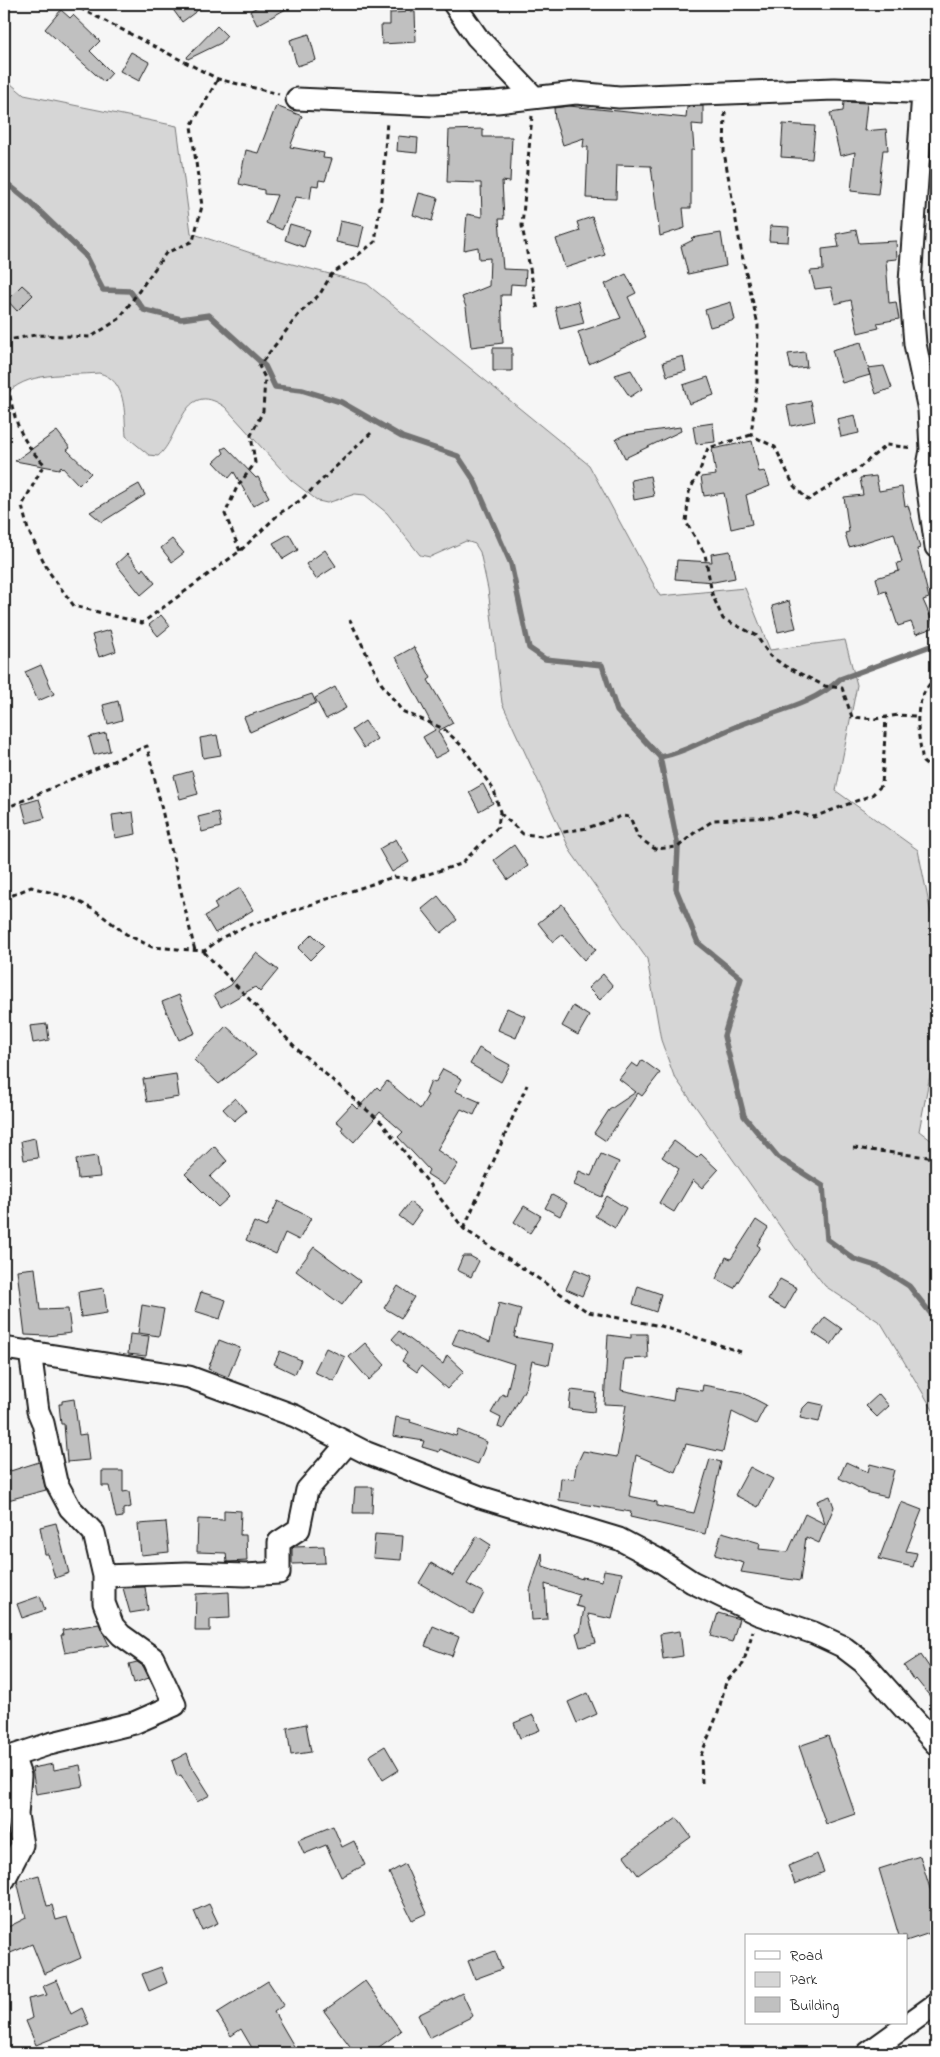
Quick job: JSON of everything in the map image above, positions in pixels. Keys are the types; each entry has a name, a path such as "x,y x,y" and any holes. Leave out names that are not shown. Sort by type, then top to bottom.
{"street":[{"path":"454,4 477,37 534,98"},
{"path":"297,99 354,103 389,102 434,105 497,102 576,92 620,97 834,89 930,93 910,282 915,344 929,410 931,450 926,476 936,547"},
{"path":"4,1348 189,1377 295,1416 347,1444 480,1497 619,1540 657,1559 692,1582 758,1614 814,1633 842,1646 863,1662 936,1744"},
{"path":"4,1880 22,1845 17,1815 20,1776 8,1756 49,1744 134,1724 175,1705 153,1658 120,1635 104,1603 104,1576 94,1533 70,1508 56,1482 43,1423 38,1411 30,1351"},
{"path":"104,1576 187,1573 245,1575 279,1573 279,1542 299,1529 307,1490 347,1444"},
{"path":"868,2053 936,2004"}],"path":[{"path":"72,4 218,79 297,99"},
{"path":"4,341 35,334 91,337 119,319 166,253 193,241 202,206 191,126 218,79"},
{"path":"726,92 724,152 742,255 758,325 757,384 751,435"},
{"path":"534,98 522,226 538,311"},
{"path":"240,551 225,514 237,486 255,463 251,435 263,411 265,378 259,366 299,314 320,294 331,275 375,242 382,192 389,102"},
{"path":"4,351 14,420 36,455 44,464 22,506 28,530 49,572 74,606 142,623 240,551 280,513 301,500 371,433"},
{"path":"916,716 898,715 875,719 852,716 842,688 825,686 785,666 770,656 756,635 723,619 712,594 705,554 686,522 689,492 708,448 751,435 775,447 794,486 808,500 858,470 886,446 931,450"},
{"path":"4,899 30,887 74,899 96,911 126,934 152,947 204,951 244,927 393,877 412,879 461,864 498,827 500,812 494,790 462,746 444,729 402,711 381,683 350,620"},
{"path":"936,677 929,684 920,701 916,716 922,762 936,773"},
{"path":"500,812 523,834 541,836 587,828 622,816 630,817 638,837 655,849 678,847 694,833 714,820 773,817 792,812 814,817 872,795 882,785 886,717"},
{"path":"4,808 147,746 195,951"},
{"path":"204,951 299,1051 382,1123 464,1229 588,1312 661,1326 741,1352"},
{"path":"464,1229 528,1085"},
{"path":"853,1148 936,1158"},
{"path":"702,1783 701,1755 718,1713 726,1682 744,1664 758,1614"}],"green space":[{"path":"4,78 24,95 177,126 191,233 251,253 367,284 589,465 660,596 745,588 770,650 845,640 857,685 836,791 918,850 936,938 936,1045 919,1131 936,1144 936,1415 881,1323 825,1286 796,1249 674,1076 661,1040 647,959 571,852 502,703 488,589 480,552 475,544 466,541 430,557 420,555 387,513 365,495 355,494 327,503 318,501 291,480 225,407 211,400 199,400 191,405 165,448 158,456 149,455 126,436 124,407 119,390 115,382 99,373 35,378 13,388 4,397"}],"building":[{"path":"169,4 206,4 182,22"},
{"path":"263,4 295,4 257,25 250,11"},
{"path":"61,10 70,18 73,15 100,41 90,51 112,73 104,82 45,29"},
{"path":"415,12 416,42 382,44 381,25 390,25 390,13"},
{"path":"217,26 227,36 221,43 188,59 187,57"},
{"path":"309,34 316,60 297,66 290,40"},
{"path":"131,52 149,62 139,81 120,71"},
{"path":"844,102 867,103 864,131 886,129 888,150 883,150 878,194 851,191 855,152 840,156 830,113 843,111"},
{"path":"276,106 302,116 290,147 324,153 323,158 332,159 325,181 319,180 318,186 312,185 310,199 296,197 282,230 266,223 277,195 264,194 264,190 239,184 246,150 258,153"},
{"path":"569,106 686,118 687,107 703,106 703,125 692,124 694,150 691,150 691,208 683,208 685,228 660,236 651,166 617,165 616,199 586,198 588,147 583,147 584,138 563,145 555,120 554,108"},
{"path":"783,124 815,126 812,159 781,157"},
{"path":"483,129 483,137 512,137 510,182 502,181 504,219 499,219 503,269 526,270 525,285 511,284 510,295 501,295 503,343 471,347 466,307 462,297 489,286 490,258 479,259 478,247 464,250 467,214 482,217 481,183 447,182 449,130"},
{"path":"398,136 418,138 417,153 397,151"},
{"path":"419,193 438,198 432,221 413,215"},
{"path":"592,217 605,255 565,268 556,239 580,231 577,222"},
{"path":"340,221 364,226 359,247 336,242"},
{"path":"290,224 310,230 304,247 285,240"},
{"path":"770,226 789,227 788,242 769,241"},
{"path":"856,230 859,243 896,241 897,259 886,260 889,303 896,302 899,319 877,323 879,328 858,333 851,300 835,304 831,287 815,289 810,271 823,270 822,249 839,247 836,234"},
{"path":"721,233 726,266 688,274 681,246 693,240 691,238"},
{"path":"626,274 636,293 628,297 646,337 589,364 578,332 621,318 605,284"},
{"path":"22,285 33,295 17,311 7,300"},
{"path":"578,301 584,323 560,329 555,307"},
{"path":"731,302 735,320 710,327 705,310"},
{"path":"861,342 868,368 884,366 892,388 876,394 870,375 842,383 832,350"},
{"path":"493,348 512,348 512,371 493,371"},
{"path":"805,352 807,367 791,369 788,354"},
{"path":"683,356 686,371 667,376 663,362"},
{"path":"631,370 642,389 630,397 615,375"},
{"path":"708,377 714,395 689,404 683,385"},
{"path":"811,401 815,421 791,426 787,406"},
{"path":"855,415 859,433 841,437 837,419"},
{"path":"713,423 715,442 696,444 693,426"},
{"path":"680,427 681,431 625,458 616,439 624,435"},
{"path":"57,431 70,448 67,450 91,473 79,485 61,466 59,469 15,461"},
{"path":"752,441 759,472 765,471 770,486 746,495 752,524 731,529 724,493 704,496 701,477 716,475 712,449"},
{"path":"226,447 256,478 258,477 269,497 253,506 234,472 229,478 214,462 224,453 222,449"},
{"path":"650,476 654,496 634,500 631,480"},
{"path":"876,476 879,491 902,487 905,506 908,505 920,548 917,549 929,598 923,600 935,627 916,634 911,622 898,626 886,591 880,593 876,578 899,571 897,563 902,562 894,533 849,547 845,533 849,532 844,497 863,495 860,478"},
{"path":"139,484 145,495 102,522 90,512"},
{"path":"289,534 298,550 283,559 273,543"},
{"path":"172,539 184,553 172,562 161,548"},
{"path":"325,550 336,566 316,579 306,564"},
{"path":"730,551 735,578 714,582 675,579 677,560 712,562 711,554"},
{"path":"127,554 141,571 143,568 155,583 141,595 116,564"},
{"path":"789,601 796,628 778,632 772,606"},
{"path":"161,615 170,626 158,636 149,625"},
{"path":"110,630 116,651 99,657 92,635"},
{"path":"414,647 431,678 428,680 453,723 438,731 449,751 435,758 423,737 435,730 396,657"},
{"path":"41,665 54,694 38,701 25,672"},
{"path":"335,687 346,708 326,719 315,698"},
{"path":"312,694 316,703 250,732 244,717"},
{"path":"118,701 122,720 108,724 103,705"},
{"path":"365,721 377,739 364,748 352,730"},
{"path":"106,733 110,751 94,755 89,737"},
{"path":"217,735 221,755 203,758 200,738"},
{"path":"192,771 198,794 180,799 174,776"},
{"path":"483,784 493,803 479,811 469,792"},
{"path":"39,799 45,818 27,823 22,804"},
{"path":"133,812 136,834 115,838 112,815"},
{"path":"218,812 221,827 202,832 198,817"},
{"path":"396,839 409,862 392,872 379,849"},
{"path":"514,845 528,866 508,880 494,860"},
{"path":"240,888 253,910 215,933 205,916 217,909 214,903"},
{"path":"438,896 457,920 441,933 422,909"},
{"path":"562,904 596,950 584,960 562,935 553,942 538,923"},
{"path":"312,934 324,946 310,960 298,948"},
{"path":"256,953 278,970 260,992 255,987 221,1007 214,995 231,985"},
{"path":"603,974 613,986 600,1000 588,988"},
{"path":"179,995 195,1033 179,1040 162,1002"},
{"path":"573,1006 589,1016 578,1035 562,1026"},
{"path":"507,1008 525,1016 516,1038 498,1030"},
{"path":"47,1024 49,1040 33,1043 30,1026"},
{"path":"226,1026 242,1040 244,1039 256,1055 219,1084 194,1060"},
{"path":"479,1048 510,1065 501,1082 470,1064"},
{"path":"642,1060 660,1073 642,1096 638,1093 606,1141 594,1133 609,1110 636,1092 619,1079 632,1063 638,1067"},
{"path":"443,1069 462,1079 455,1091 480,1102 474,1115 461,1109 437,1150 458,1164 444,1185 427,1174 429,1170 398,1137 403,1132 380,1112 354,1142 341,1130 343,1127 336,1121 352,1104 357,1109 377,1087 380,1090 387,1081 420,1109 428,1095 426,1094 431,1081 435,1083"},
{"path":"176,1074 179,1097 147,1102 143,1079"},
{"path":"235,1098 246,1111 234,1121 223,1109"},
{"path":"35,1138 38,1158 24,1160 21,1141"},
{"path":"674,1141 697,1158 701,1154 718,1170 702,1188 693,1180 674,1212 659,1203 679,1169 662,1157"},
{"path":"214,1146 227,1161 210,1177 229,1197 218,1207 185,1174"},
{"path":"601,1154 619,1162 602,1197 574,1185 579,1171 591,1176"},
{"path":"97,1156 100,1177 78,1179 76,1159"},
{"path":"552,1195 567,1203 560,1216 545,1208"},
{"path":"607,1196 626,1208 615,1228 595,1216"},
{"path":"278,1201 311,1218 299,1240 285,1233 276,1254 246,1240 254,1222 266,1227"},
{"path":"410,1202 421,1211 411,1225 399,1216"},
{"path":"524,1206 541,1216 530,1233 514,1222"},
{"path":"756,1220 768,1228 757,1245 760,1247 734,1288 716,1279 726,1257 731,1259"},
{"path":"314,1247 360,1281 342,1305 296,1271"},
{"path":"463,1256 470,1256 479,1261 471,1277 457,1270"},
{"path":"35,1268 40,1310 68,1309 71,1333 47,1336 25,1335 17,1270"},
{"path":"575,1269 591,1276 582,1296 566,1289"},
{"path":"780,1279 797,1288 785,1309 768,1300"},
{"path":"398,1286 414,1297 401,1318 384,1308"},
{"path":"638,1286 661,1294 656,1312 633,1304"},
{"path":"104,1288 107,1313 81,1317 78,1292"},
{"path":"201,1292 226,1300 220,1319 195,1311"},
{"path":"499,1303 521,1309 514,1337 553,1344 549,1365 532,1361 526,1387 503,1429 498,1427 501,1418 491,1413 502,1394 506,1396 514,1364 452,1344 459,1328 490,1342"},
{"path":"142,1305 164,1309 159,1336 138,1333"},
{"path":"825,1317 842,1329 831,1345 813,1333"},
{"path":"399,1331 443,1364 447,1355 464,1371 447,1389 421,1366 417,1372 402,1361 407,1353 392,1339"},
{"path":"130,1334 149,1336 146,1356 128,1354"},
{"path":"631,1334 647,1334 648,1358 624,1359 621,1390 673,1401 675,1387 702,1391 703,1385 741,1392 766,1405 756,1424 732,1412 723,1452 686,1444 675,1472 636,1455 629,1496 657,1502 657,1506 694,1513 710,1459 721,1462 705,1534 630,1517 631,1512 559,1500 561,1478 574,1479 576,1466 583,1451 617,1457 626,1405 604,1404 608,1335 631,1338"},
{"path":"219,1340 240,1348 228,1377 208,1369"},
{"path":"365,1343 385,1365 369,1380 349,1357"},
{"path":"326,1348 345,1357 334,1381 314,1372"},
{"path":"280,1351 301,1360 295,1374 274,1364"},
{"path":"571,1390 596,1393 594,1412 569,1409"},
{"path":"879,1394 889,1406 877,1417 866,1406"},
{"path":"74,1399 79,1435 86,1434 89,1460 67,1462 64,1424 61,1424 59,1404 62,1404 62,1401"},
{"path":"809,1402 823,1405 819,1422 800,1418 803,1408"},
{"path":"396,1417 411,1420 410,1422 456,1436 458,1430 487,1442 478,1464 440,1449 439,1452 422,1447 424,1441 393,1436"},
{"path":"39,1462 46,1490 4,1501 4,1473"},
{"path":"846,1462 868,1472 870,1464 894,1470 887,1497 869,1493 839,1478"},
{"path":"750,1467 773,1479 758,1507 735,1495"},
{"path":"102,1471 123,1471 123,1492 129,1491 131,1507 123,1509 123,1517 116,1518 109,1486 102,1486"},
{"path":"355,1487 373,1487 372,1513 353,1513"},
{"path":"830,1496 834,1507 819,1543 806,1537 800,1581 741,1572 744,1563 715,1555 722,1532 760,1543 759,1549 788,1552 805,1514 825,1524 817,1501"},
{"path":"901,1502 922,1510 906,1551 917,1553 913,1567 879,1559"},
{"path":"224,1510 241,1511 240,1535 246,1535 247,1561 227,1562 226,1553 197,1552 198,1519 224,1520"},
{"path":"166,1522 169,1552 141,1555 138,1524"},
{"path":"56,1523 69,1573 55,1578 48,1554 45,1554 40,1527"},
{"path":"375,1534 403,1536 401,1560 373,1558"},
{"path":"477,1536 491,1545 467,1584 484,1593 473,1614 419,1583 431,1563 453,1576"},
{"path":"324,1546 325,1563 292,1564 292,1549 294,1547"},
{"path":"542,1553 543,1566 582,1579 582,1577 602,1581 604,1570 622,1573 612,1619 588,1614 596,1643 580,1647 576,1633 580,1632 584,1608 576,1606 579,1595 545,1584 547,1619 532,1620 530,1590"},
{"path":"145,1587 148,1610 130,1613 123,1588"},
{"path":"229,1592 230,1618 210,1619 210,1631 195,1631 196,1594"},
{"path":"40,1596 45,1610 22,1618 17,1604"},
{"path":"718,1613 739,1619 732,1642 711,1636"},
{"path":"99,1624 109,1645 65,1653 61,1635 63,1635 62,1630"},
{"path":"433,1626 459,1637 452,1656 425,1646"},
{"path":"680,1631 683,1656 663,1659 660,1634"},
{"path":"921,1655 936,1677 936,1704 916,1679 914,1681 904,1666"},
{"path":"137,1662 143,1666 149,1678 134,1683 129,1664"},
{"path":"588,1693 597,1714 577,1723 568,1702"},
{"path":"533,1715 540,1730 520,1738 514,1723"},
{"path":"306,1724 311,1752 291,1755 287,1728"},
{"path":"828,1736 855,1814 826,1824 799,1746"},
{"path":"385,1746 399,1770 383,1780 369,1756"},
{"path":"187,1753 191,1765 210,1795 197,1802 181,1775 177,1776 172,1761"},
{"path":"53,1764 54,1770 80,1765 84,1786 36,1794 32,1768"},
{"path":"677,1818 691,1837 638,1875 624,1856"},
{"path":"333,1826 342,1847 354,1841 365,1865 341,1877 326,1845 304,1854 298,1840"},
{"path":"817,1854 824,1872 795,1884 788,1866"},
{"path":"920,1856 936,1908 936,1931 908,1940 908,1934 898,1934 879,1869"},
{"path":"405,1864 427,1913 412,1920 389,1873"},
{"path":"39,1875 47,1906 52,1905 56,1920 67,1917 81,1958 44,1974 32,1944 8,1954 4,1944 4,1929 26,1918 17,1881"},
{"path":"209,1904 218,1923 202,1930 194,1911"},
{"path":"495,1951 502,1969 475,1979 468,1961"},
{"path":"161,1967 167,1983 149,1991 142,1974"},
{"path":"57,1980 71,2014 82,2008 89,2024 36,2045 26,2021 32,2018 28,1999 47,1995 43,1986"},
{"path":"268,1981 284,2005 274,2012 298,2053 255,2053 241,2029 231,2036 217,2013"},
{"path":"365,1981 401,2031 371,2053 355,2053 324,2011"},
{"path":"462,1993 473,2016 429,2038 418,2015"}],"waterway":[{"path":"4,181 31,203 85,255 103,290 130,291 144,310 181,319 209,315 265,366 275,387 302,390 341,402 402,437 458,456 474,480 511,564 529,648 545,659 602,665 617,711 660,757 678,847 676,889 698,943 741,978 724,1036 744,1116 778,1157 823,1186 827,1239 854,1259 879,1267 909,1286 936,1320"},
{"path":"660,757 679,752 735,727 804,702 817,696 840,679 936,644"}]}
